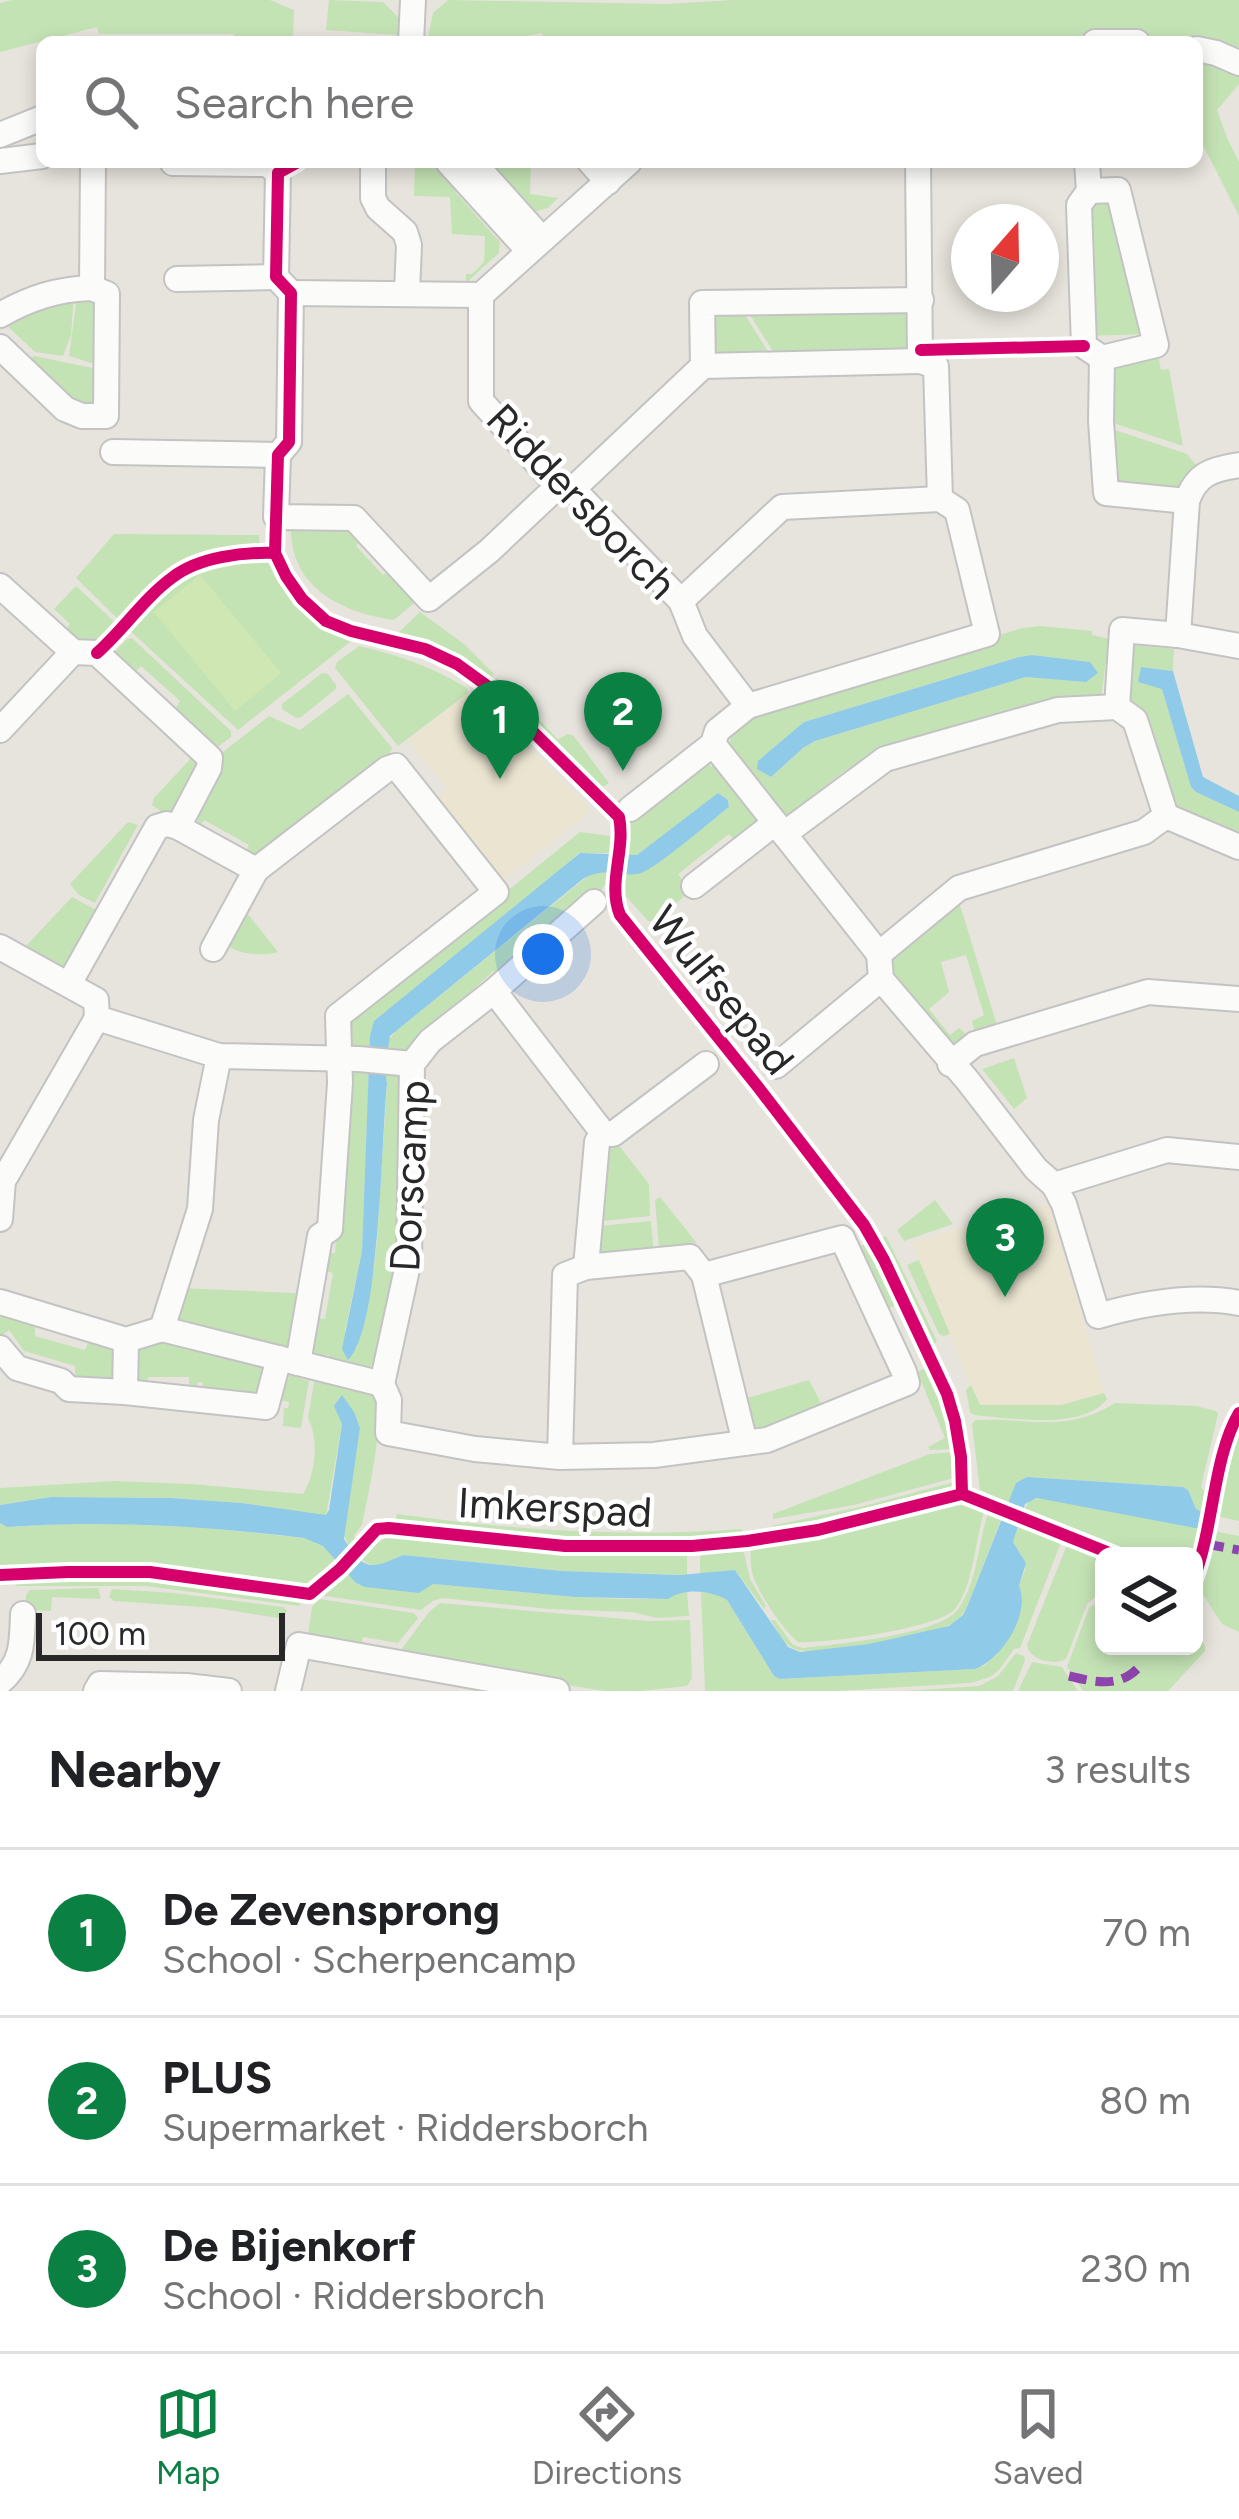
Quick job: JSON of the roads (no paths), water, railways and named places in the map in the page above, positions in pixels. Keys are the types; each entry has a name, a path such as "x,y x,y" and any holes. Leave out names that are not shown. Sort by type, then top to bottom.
{"street":[{"path":"412,36 413,0"},
{"path":"1203,50 1239,64"},
{"path":"0,135 36,120"},
{"path":"0,161 36,157"},
{"path":"92,288 93,168"},
{"path":"272,168 278,173 290,442 278,455 276,517 354,518 429,599 566,488 703,366 920,361 936,366 940,499"},
{"path":"373,168 373,198 405,232 409,245 407,292"},
{"path":"454,168 536,245"},
{"path":"478,168 536,245"},
{"path":"595,168 608,182"},
{"path":"177,280 481,295 622,168"},
{"path":"918,168 920,361"},
{"path":"1087,168 1088,191 1078,205 1084,346 1102,358 1156,345 1118,190 1088,191"},
{"path":"0,315 26,300 61,290 92,288 107,294 106,416 82,416 65,409 0,347"},
{"name":"Riddersborch","path":"481,295 481,401 681,601 695,635 748,706"},
{"path":"703,366 702,302 921,300"},
{"path":"1102,358 1106,493 1187,501"},
{"path":"113,452 278,455"},
{"path":"1178,635 1187,501 1192,487 1206,472 1239,465"},
{"path":"630,809 713,744 717,731 748,706 987,634 957,510 940,499 782,507 681,601"},
{"path":"0,586 73,652 97,653 210,758 178,826"},
{"path":"1117,707 1122,630 1239,646"},
{"path":"0,730 73,652"},
{"path":"694,886 885,759 1058,710 1117,707 1136,721 1166,816 1239,847"},
{"path":"713,744 950,1064 1054,1185 1098,1316 1185,1300 1239,1303"},
{"path":"0,1348 17,1368 62,1381 69,1389 266,1407 288,1361 320,1236 330,1229 349,1059 338,1016 496,892 396,766 256,870 213,949"},
{"path":"776,1066 958,888 1144,832 1166,816"},
{"path":"69,984 157,827 178,826 256,870"},
{"name":"Dorscamp","path":"382,1384 409,1260 404,1062 494,991 594,902"},
{"path":"0,947 96,1000 97,1018 3,1181 0,1219"},
{"path":"494,991 603,1132 613,1134 706,1064"},
{"path":"950,1064 975,1044 1148,992 1239,999"},
{"path":"97,1018 219,1056 404,1062"},
{"path":"162,1328 200,1209 206,1120 219,1056"},
{"path":"586,1267 596,1147 603,1132"},
{"path":"1054,1185 1167,1150 1239,1157"},
{"path":"0,1302 126,1340 162,1328 382,1384 388,1400 388,1433 480,1450 560,1457 654,1455 745,1444 767,1440 907,1383 842,1238 704,1275"},
{"path":"560,1457 565,1275 586,1267 690,1257 704,1275 745,1444"},
{"path":"125,1391 126,1340"},
{"path":"0,1682 12,1672 21,1653 23,1614"},
{"path":"288,1691 299,1645 557,1691"},
{"path":"96,1691 100,1684 229,1691"}],"water":[{"path":"1032,655 1090,662 1098,673 1086,682 1026,677 815,741 771,777 757,769 758,761 804,722"},
{"path":"1141,667 1173,671 1203,777 1239,796 1239,812 1191,787 1162,689 1138,682"},
{"path":"718,793 729,807 671,853 641,873 599,873 583,879 390,1036 373,1273 359,1341 348,1360 342,1349 362,1251 374,1021 580,853 637,855"},
{"path":"342,1395 360,1428 344,1539 363,1562 376,1565 403,1555 562,1571 680,1575 735,1570 788,1647 800,1652 869,1644 949,1626 963,1615 1016,1483 1027,1477 1183,1487 1196,1509 1204,1513 1201,1528 1195,1528 1037,1498 1025,1504 1013,1542 1026,1563 1017,1622 1004,1646 985,1664 975,1669 779,1679 727,1600 705,1592 668,1599 575,1597 433,1584 419,1593 356,1583 323,1546 304,1538 156,1525 7,1527 0,1523 0,1505 51,1497 171,1498 326,1515 342,1424 334,1406"}],"place":[{"name":"PLUS","path":"623,771"},
{"name":"De Zevensprong","path":"500,779"},
{"name":"De Bijenkorf","path":"1005,1297"}]}
